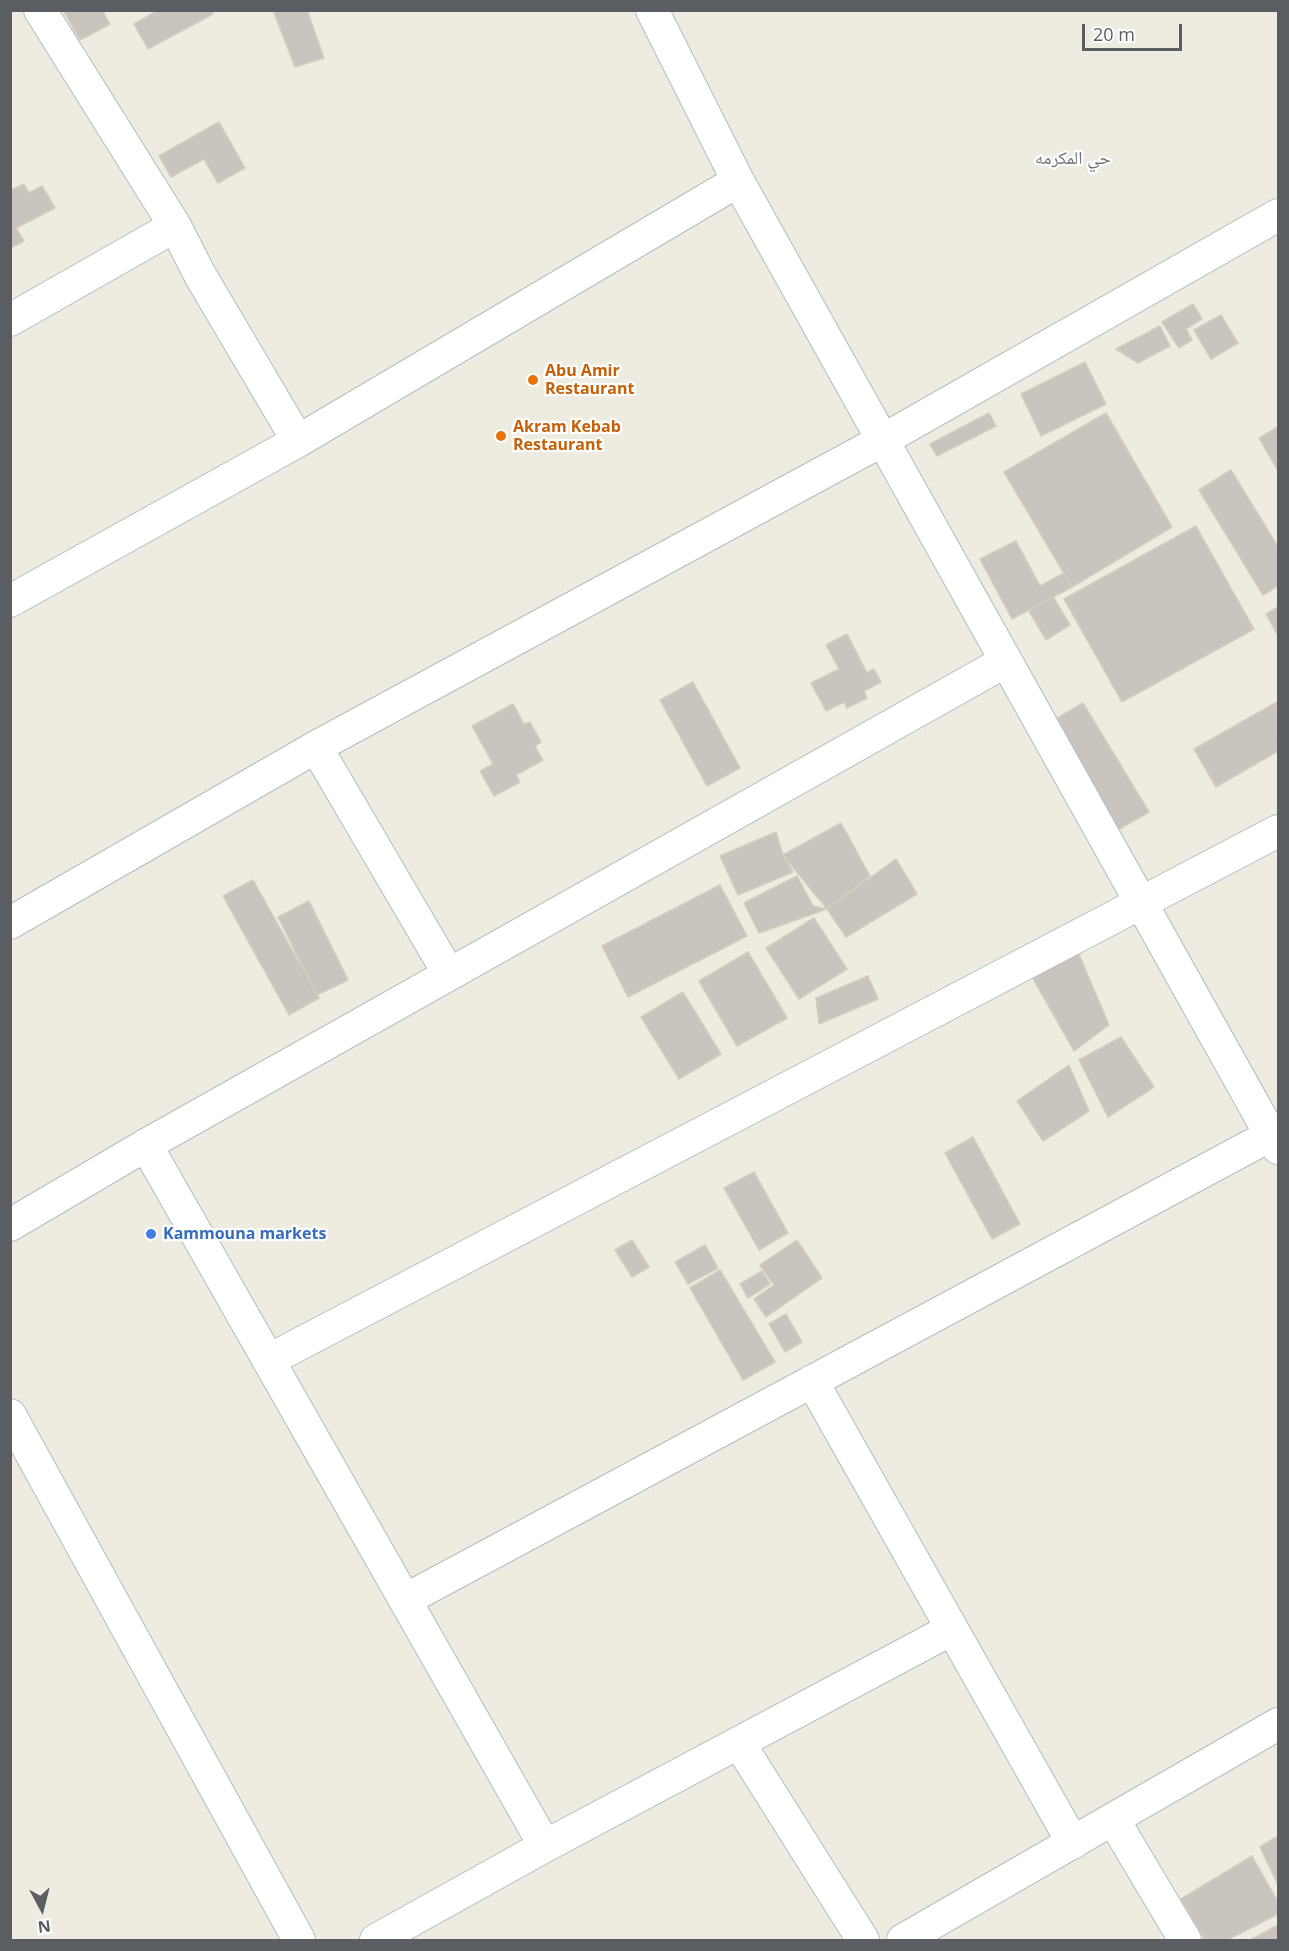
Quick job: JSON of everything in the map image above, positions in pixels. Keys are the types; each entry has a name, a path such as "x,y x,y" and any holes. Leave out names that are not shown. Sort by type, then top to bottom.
{"street":[{"path":"40,10 175,226 200,275 298,441"},
{"path":"405,1600 812,1381 1275,1141 738,181 652,10"},
{"path":"10,602 298,441 738,181"},
{"path":"13,918 316,747 883,440 1278,215"},
{"path":"10,320 175,226"},
{"path":"10,1225 146,1144 1006,661"},
{"path":"316,747 449,974"},
{"path":"269,1360 1143,905 1278,831"},
{"path":"146,1144 545,1846"},
{"path":"812,1381 1072,1843"},
{"path":"10,1415 299,1941"},
{"path":"376,1941 545,1846 952,1629"},
{"path":"903,1941 1278,1724"},
{"path":"739,1743 863,1941"},
{"path":"1113,1819 1185,1941"}],"building":[{"path":"63,10 102,10 110,24 80,40"},
{"path":"159,10 211,10 213,14 148,49 134,24"},
{"path":"273,10 307,10 324,58 295,67"},
{"path":"219,122 245,168 218,183 204,159 171,177 159,156"},
{"path":"24,184 29,193 42,186 55,208 16,228 24,241 10,248 10,191"},
{"path":"1193,304 1202,319 1186,329 1192,340 1179,348 1162,322"},
{"path":"1221,315 1238,343 1211,359 1194,330"},
{"path":"1160,326 1170,346 1138,363 1116,349"},
{"path":"1085,362 1106,404 1041,436 1021,394"},
{"path":"989,413 996,426 937,456 930,444"},
{"path":"1106,413 1172,527 1072,587 1004,472"},
{"path":"1278,427 1278,471 1259,438"},
{"path":"1231,470 1278,547 1278,586 1263,595 1199,490"},
{"path":"1196,526 1254,629 1122,702 1064,599"},
{"path":"1016,541 1040,586 1064,573 1072,587 1012,619 980,559"},
{"path":"1053,597 1070,625 1046,640 1029,611"},
{"path":"1278,607 1278,636 1266,614"},
{"path":"847,634 867,673 874,669 881,682 864,691 867,698 847,708 844,702 826,711 811,683 839,669 826,645"},
{"path":"693,682 740,768 707,786 660,700"},
{"path":"1277,702 1278,751 1216,787 1194,749"},
{"path":"1083,703 1149,812 1111,834 1051,722"},
{"path":"513,704 524,724 530,722 541,742 535,746 543,760 516,775 520,782 494,796 480,771 493,764 472,726"},
{"path":"841,823 870,876 827,909 783,855"},
{"path":"776,832 783,855 793,872 738,895 720,856"},
{"path":"896,859 917,894 846,937 827,909"},
{"path":"797,876 813,906 827,909 759,933 744,903"},
{"path":"253,880 319,998 289,1015 223,896"},
{"path":"720,885 747,936 628,997 602,946"},
{"path":"309,901 348,980 317,995 278,917"},
{"path":"814,918 847,969 799,999 766,948"},
{"path":"748,952 787,1018 737,1046 699,981"},
{"path":"1078,952 1109,1025 1074,1051 1032,977"},
{"path":"868,976 878,999 819,1024 816,998"},
{"path":"683,992 721,1054 679,1079 641,1017"},
{"path":"1121,1037 1154,1087 1108,1117 1079,1060"},
{"path":"1069,1065 1089,1111 1043,1141 1017,1101"},
{"path":"973,1137 1020,1224 992,1239 945,1153"},
{"path":"754,1172 788,1233 759,1250 724,1188"},
{"path":"632,1240 649,1267 632,1277 615,1250"},
{"path":"797,1240 822,1278 766,1317 754,1299 774,1285 760,1265"},
{"path":"705,1245 718,1268 688,1284 675,1262"},
{"path":"720,1270 775,1362 743,1380 690,1288"},
{"path":"762,1271 770,1284 748,1298 740,1284"},
{"path":"786,1314 802,1342 785,1352 769,1324"},
{"path":"1278,1836 1278,1885 1260,1847"},
{"path":"1252,1856 1278,1902 1278,1914 1227,1940 1205,1940 1181,1899"},
{"path":"1278,1925 1278,1940 1250,1940"}],"place":[{"name":"Abu Amir Restaurant","path":"533,380"},
{"name":"Akram Kebab Restaurant","path":"501,436"},
{"name":"Kammouna markets","path":"151,1234"}],"district":[{"name":"حي المكرمه","path":"1073,159"}]}
